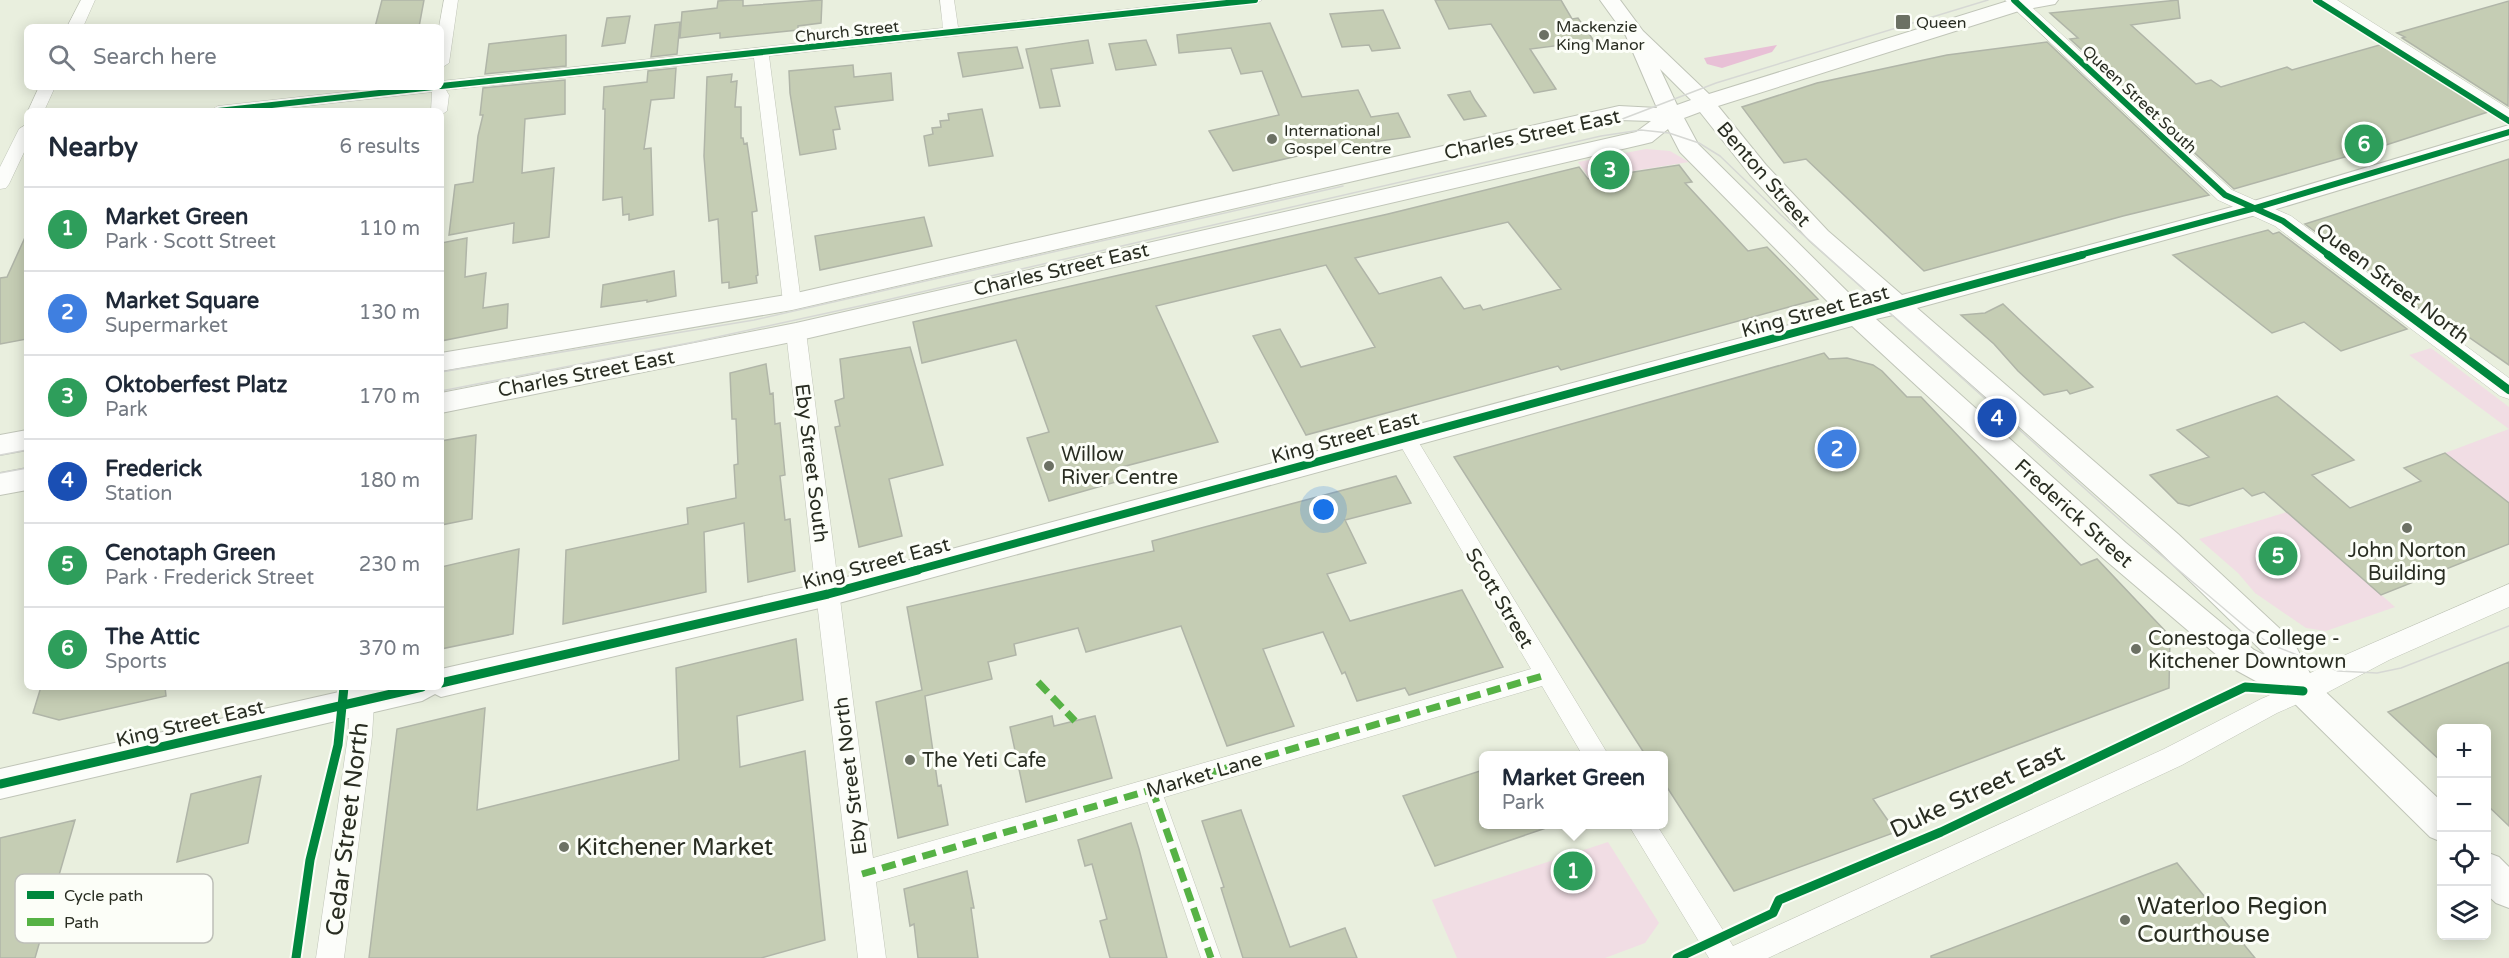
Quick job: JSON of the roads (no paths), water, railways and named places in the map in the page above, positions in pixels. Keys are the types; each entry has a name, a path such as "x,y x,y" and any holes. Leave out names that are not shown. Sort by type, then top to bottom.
{"main road":[{"name":"Benton Street","path":"1610,0 1636,35 1704,103 1758,170 1819,237 1898,306"},
{"name":"Charles Street East","path":"444,402 796,332 1056,270 1644,137 1672,115 1704,103 2016,2 2048,0"},
{"name":"Benton Street","path":"1636,35 1655,83 1688,147 1858,316"},
{"name":"Charles Street East","path":"444,361 792,302 1619,113 1672,115"},
{"name":"King Street East","path":"444,682 828,594 1898,306 2254,208 2509,132"},
{"path":"1644,137 1665,139 1688,147"},
{"name":"Frederick Street","path":"1898,306 2168,542 2259,627 2282,650 2303,691"},
{"name":"Frederick Street","path":"1858,316 2115,551 2243,659 2303,691 2437,820"},
{"path":"0,445 24,441"},
{"path":"0,484 24,480"},
{"name":"King Street East","path":"0,784 363,694 397,690"},
{"path":"2491,873 2509,891"}],"street":[{"path":"76,24 88,0"},
{"path":"444,44 451,0"},
{"path":"947,0 951,33"},
{"name":"Church Street","path":"444,86 1255,0"},
{"path":"2327,0 2509,116"},
{"name":"Queen Street South","path":"2016,2 2226,195 2254,208"},
{"path":"761,53 792,302"},
{"path":"37,108 46,90"},
{"path":"245,108 405,90"},
{"path":"439,108 440,90"},
{"path":"0,184 24,135"},
{"name":"Queen Street North","path":"2254,208 2283,221 2509,390"},
{"name":"Eby Street South","path":"796,332 828,594"},
{"name":"Scott Street","path":"1406,438 1546,675 1594,751"},
{"name":"Eby Street North","path":"828,594 872,958"},
{"path":"1738,958 2173,757 2269,706 2303,691 2338,670 2509,595"},
{"name":"Market Lane","path":"862,873 1546,675"},
{"name":"Cedar Street North","path":"330,958 363,694"},
{"path":"1152,789 1211,958"},
{"path":"1644,829 1725,958"}],"tram line":[{"path":"1582,131 1617,121 1716,83 1988,0"},
{"path":"444,390 694,342 869,304 1601,136 1641,130 1669,133 1699,143 1720,156 1781,215 2122,522 2248,629 2272,645 2338,671 2377,673 2401,668 2509,626"},
{"path":"444,372 754,320 1343,186"},
{"path":"0,455 24,451"},
{"path":"0,473 24,469"}],"place":[{"name":"Queen","path":"1903,22"},
{"name":"Mackenzie King Manor","path":"1544,35"},
{"name":"International Gospel Centre","path":"1272,139"},
{"name":"The Attic","path":"2364,144"},
{"name":"Oktoberfest Platz","path":"1610,170"},
{"name":"Frederick","path":"1997,418"},
{"name":"Market Square","path":"1837,449"},
{"name":"Willow River Centre","path":"1049,466"},
{"name":"John Norton Building","path":"2407,528"},
{"name":"Cenotaph Green","path":"2278,556"},
{"name":"Conestoga College - Kitchener Downtown","path":"2136,649"},
{"name":"The Yeti Cafe","path":"910,760"},
{"name":"Kitchener Market","path":"564,847"},
{"name":"Market Green","path":"1573,871"},
{"name":"Waterloo Region Courthouse","path":"2125,920"}]}
